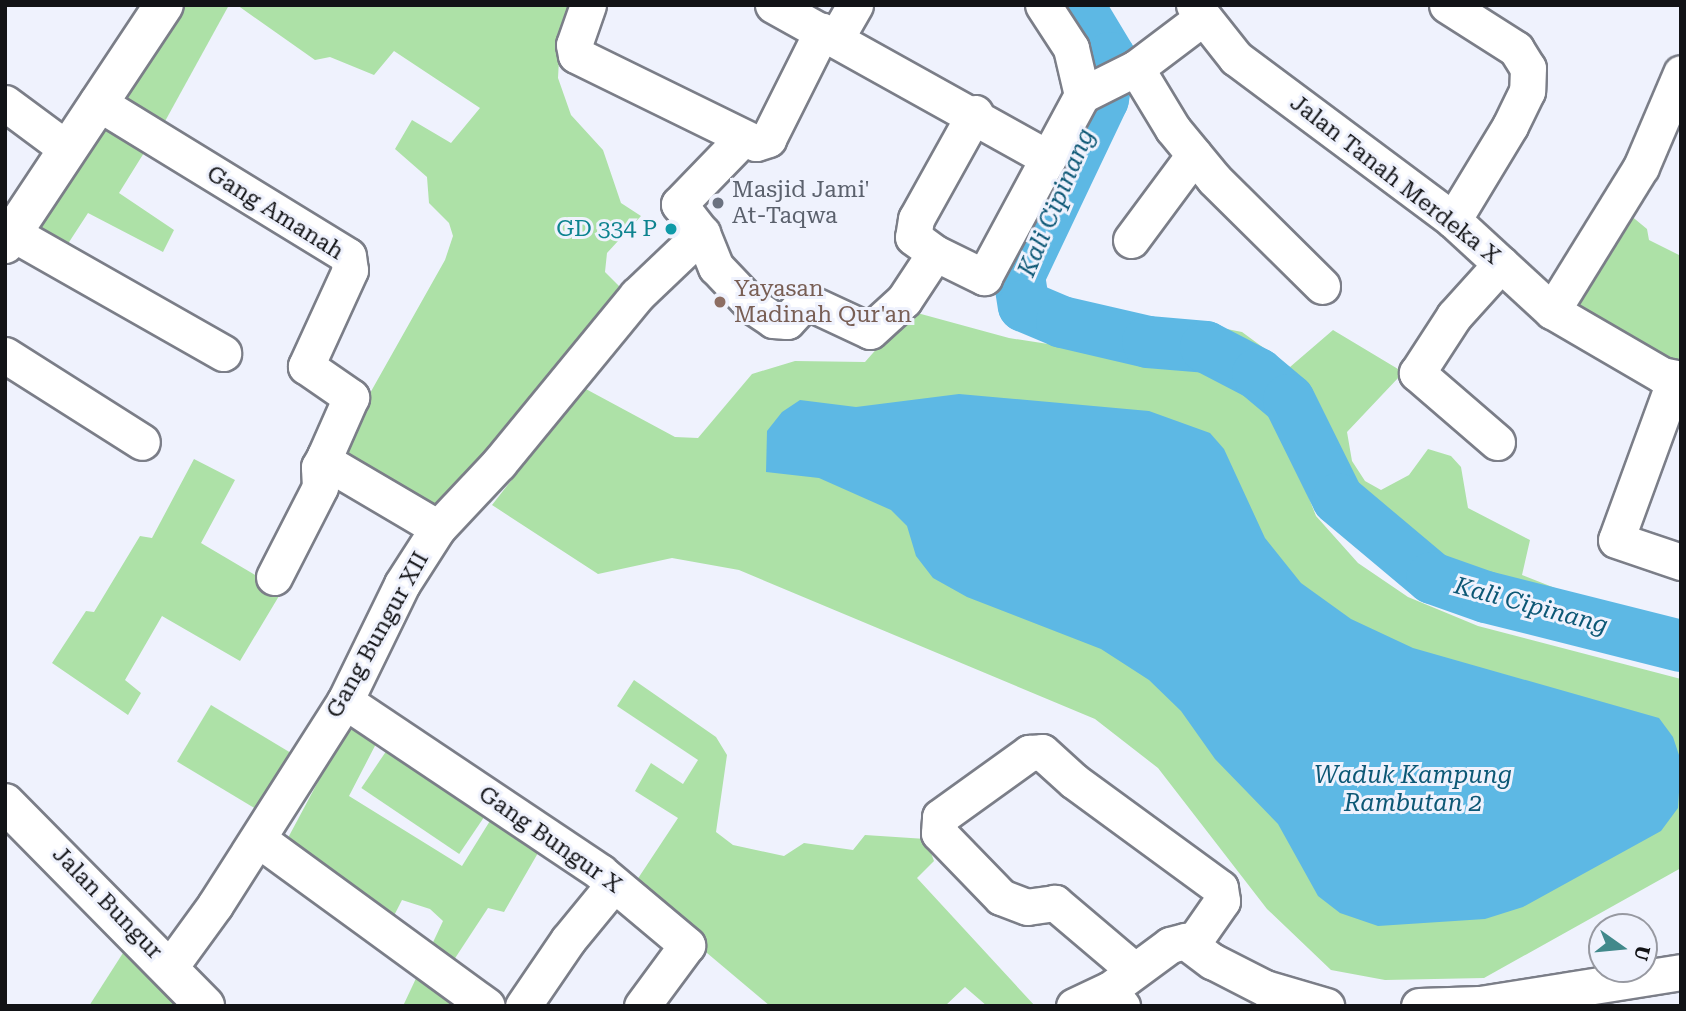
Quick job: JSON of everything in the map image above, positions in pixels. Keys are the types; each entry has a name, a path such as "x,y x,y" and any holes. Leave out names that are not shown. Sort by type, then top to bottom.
{"street":[{"path":"164,5 97,102 9,239 223,353"},
{"path":"588,5 574,45 576,55 743,138 761,144 768,139 829,35 855,5"},
{"path":"773,5 975,113 1048,158"},
{"path":"1044,5 1103,79 1194,155 1322,286"},
{"path":"1447,5 1517,49 1528,68 1527,91 1453,220"},
{"path":"975,113 916,219 914,237 935,253 988,276 1048,158 1103,79 1198,12"},
{"name":"Jalan Tanah Merdeka X","path":"1198,12 1236,58 1453,220 1552,311 1678,379"},
{"path":"1552,311 1641,167 1681,73"},
{"name":"Gang Amanah","path":"97,102 352,262 306,366 351,397 325,456"},
{"path":"5,103 67,149"},
{"path":"743,138 682,197 679,204 683,214 702,233 716,267 772,320 787,321 810,303 870,331 904,300 935,253"},
{"path":"1131,240 1194,155"},
{"name":"Gang Bungur XII","path":"170,967 258,839 345,701 402,584 438,528 499,463 637,295 702,233"},
{"path":"1497,442 1417,373 1454,316 1501,264"},
{"path":"5,355 142,442"},
{"path":"1678,379 1616,540 1681,562"},
{"path":"274,577 320,487 318,467 325,456 331,466 438,528"},
{"name":"Gang Bungur X","path":"345,701 521,816 614,884 687,945 642,1006"},
{"path":"1121,989 1055,903 1027,907 1001,897 939,833 940,817 1028,753 1042,752 1074,781 1220,888 1222,901 1192,944"},
{"name":"Jalan Bungur","path":"5,803 170,967 205,1006"},
{"path":"258,839 487,1006"},
{"path":"523,1006 568,940 614,884"},
{"path":"1074,1006 1121,989 1175,942 1192,944 1212,961 1265,988 1326,1006"},
{"path":"1419,1006 1480,1004 1681,972"}],"green space":[{"path":"174,5 229,5 158,134 110,107"},
{"path":"237,5 583,5 559,60 558,78 571,115 603,150 621,203 641,216 607,253 605,272 623,290 438,516 338,450 445,260 453,236 449,223 429,203 427,177 395,149 412,120 451,143 480,108 394,51 374,75 330,57 315,60"},
{"path":"108,112 152,140 119,193 174,230 163,252 88,213 60,256 27,239"},
{"path":"1624,210 1647,229 1649,240 1681,256 1681,378 1562,307"},
{"path":"910,311 1009,338 1183,365 1253,393 1282,429 1316,516 1358,563 1408,597 1478,626 1681,679 1681,868 1600,913 1588,913 1588,920 1484,978 1385,980 1331,970 1267,909 1158,768 1095,719 739,570 672,558 598,574 492,505 584,388 675,437 698,438 752,374 795,361 865,362"},
{"path":"1227,329 1242,332 1290,367 1333,330 1398,369 1399,377 1347,432 1352,461 1365,481 1381,490 1409,475 1428,449 1451,456 1461,467 1468,508 1530,540 1522,575 1555,588 1546,605 1521,605 1455,580 1357,507 1291,388 1218,338"},
{"path":"194,459 235,480 201,543 282,591 240,661 162,616 125,680 141,693 128,715 52,663 86,611 94,612 140,536 152,538"},
{"path":"634,680 716,737 727,755 716,832 733,845 784,856 804,843 853,850 865,835 926,839 934,861 917,878 1035,1006 987,1006 965,987 945,1006 770,1006 631,889 678,818 635,791 651,763 683,784 698,760 617,706"},
{"path":"211,705 300,759 266,815 177,762"},
{"path":"350,722 378,740 349,796 462,866 493,816 542,846 504,912 488,908 446,972 467,1006 403,1006 443,921 430,909 402,900 381,941 274,864"},
{"path":"391,744 489,810 459,854 361,788"},
{"path":"130,942 195,1006 89,1006"}],"water":[{"name":"Waduk Kampung Rambutan 2","path":"959,394 1149,411 1210,433 1224,449 1265,538 1301,583 1351,619 1413,648 1659,718 1673,737 1681,761 1678,808 1661,831 1523,907 1485,919 1378,926 1340,913 1318,896 1278,824 1215,759 1181,711 1149,680 1101,649 967,597 933,578 916,556 907,526 891,510 819,478 766,472 767,431 782,412 800,400 856,407"}],"waterway":[{"name":"Kali Cipinang","path":"1078,5 1110,58 1103,99 1019,276 1024,306 1062,322 1148,342 1206,347 1258,374 1289,400 1338,499 1432,578 1486,597 1681,646"}],"place":[{"name":"Masjid Jami' At-Taqwa","path":"718,203"},
{"name":"GD 334 P","path":"671,229"},
{"name":"Yayasan Madinah Qur'an","path":"720,302"}]}
